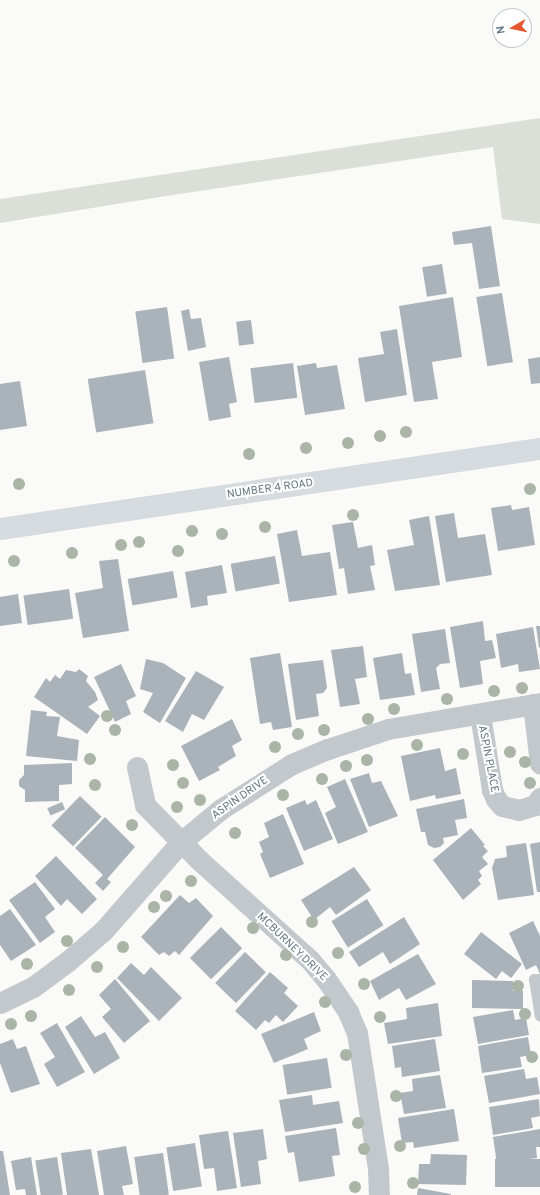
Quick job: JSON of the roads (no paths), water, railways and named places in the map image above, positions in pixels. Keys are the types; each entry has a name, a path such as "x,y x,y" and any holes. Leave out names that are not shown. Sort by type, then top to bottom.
{"main road":[{"name":"NUMBER 4 ROAD","path":"0,529 540,449"}],"street":[{"name":"ASPIN DRIVE","path":"0,1003 33,987 103,931 181,842 221,809 256,784 292,764 328,749 388,729 536,703"},
{"path":"536,703 540,764"},
{"name":"ASPIN PLACE","path":"480,714 492,790 496,799 502,806 519,810 535,805 540,798"},
{"name":"MCBURNEY DRIVE","path":"137,767 145,805 181,842 310,960 326,979 348,1012 357,1034 378,1169 379,1195"}],"lane":[{"path":"540,978 534,979 540,1016"}]}
